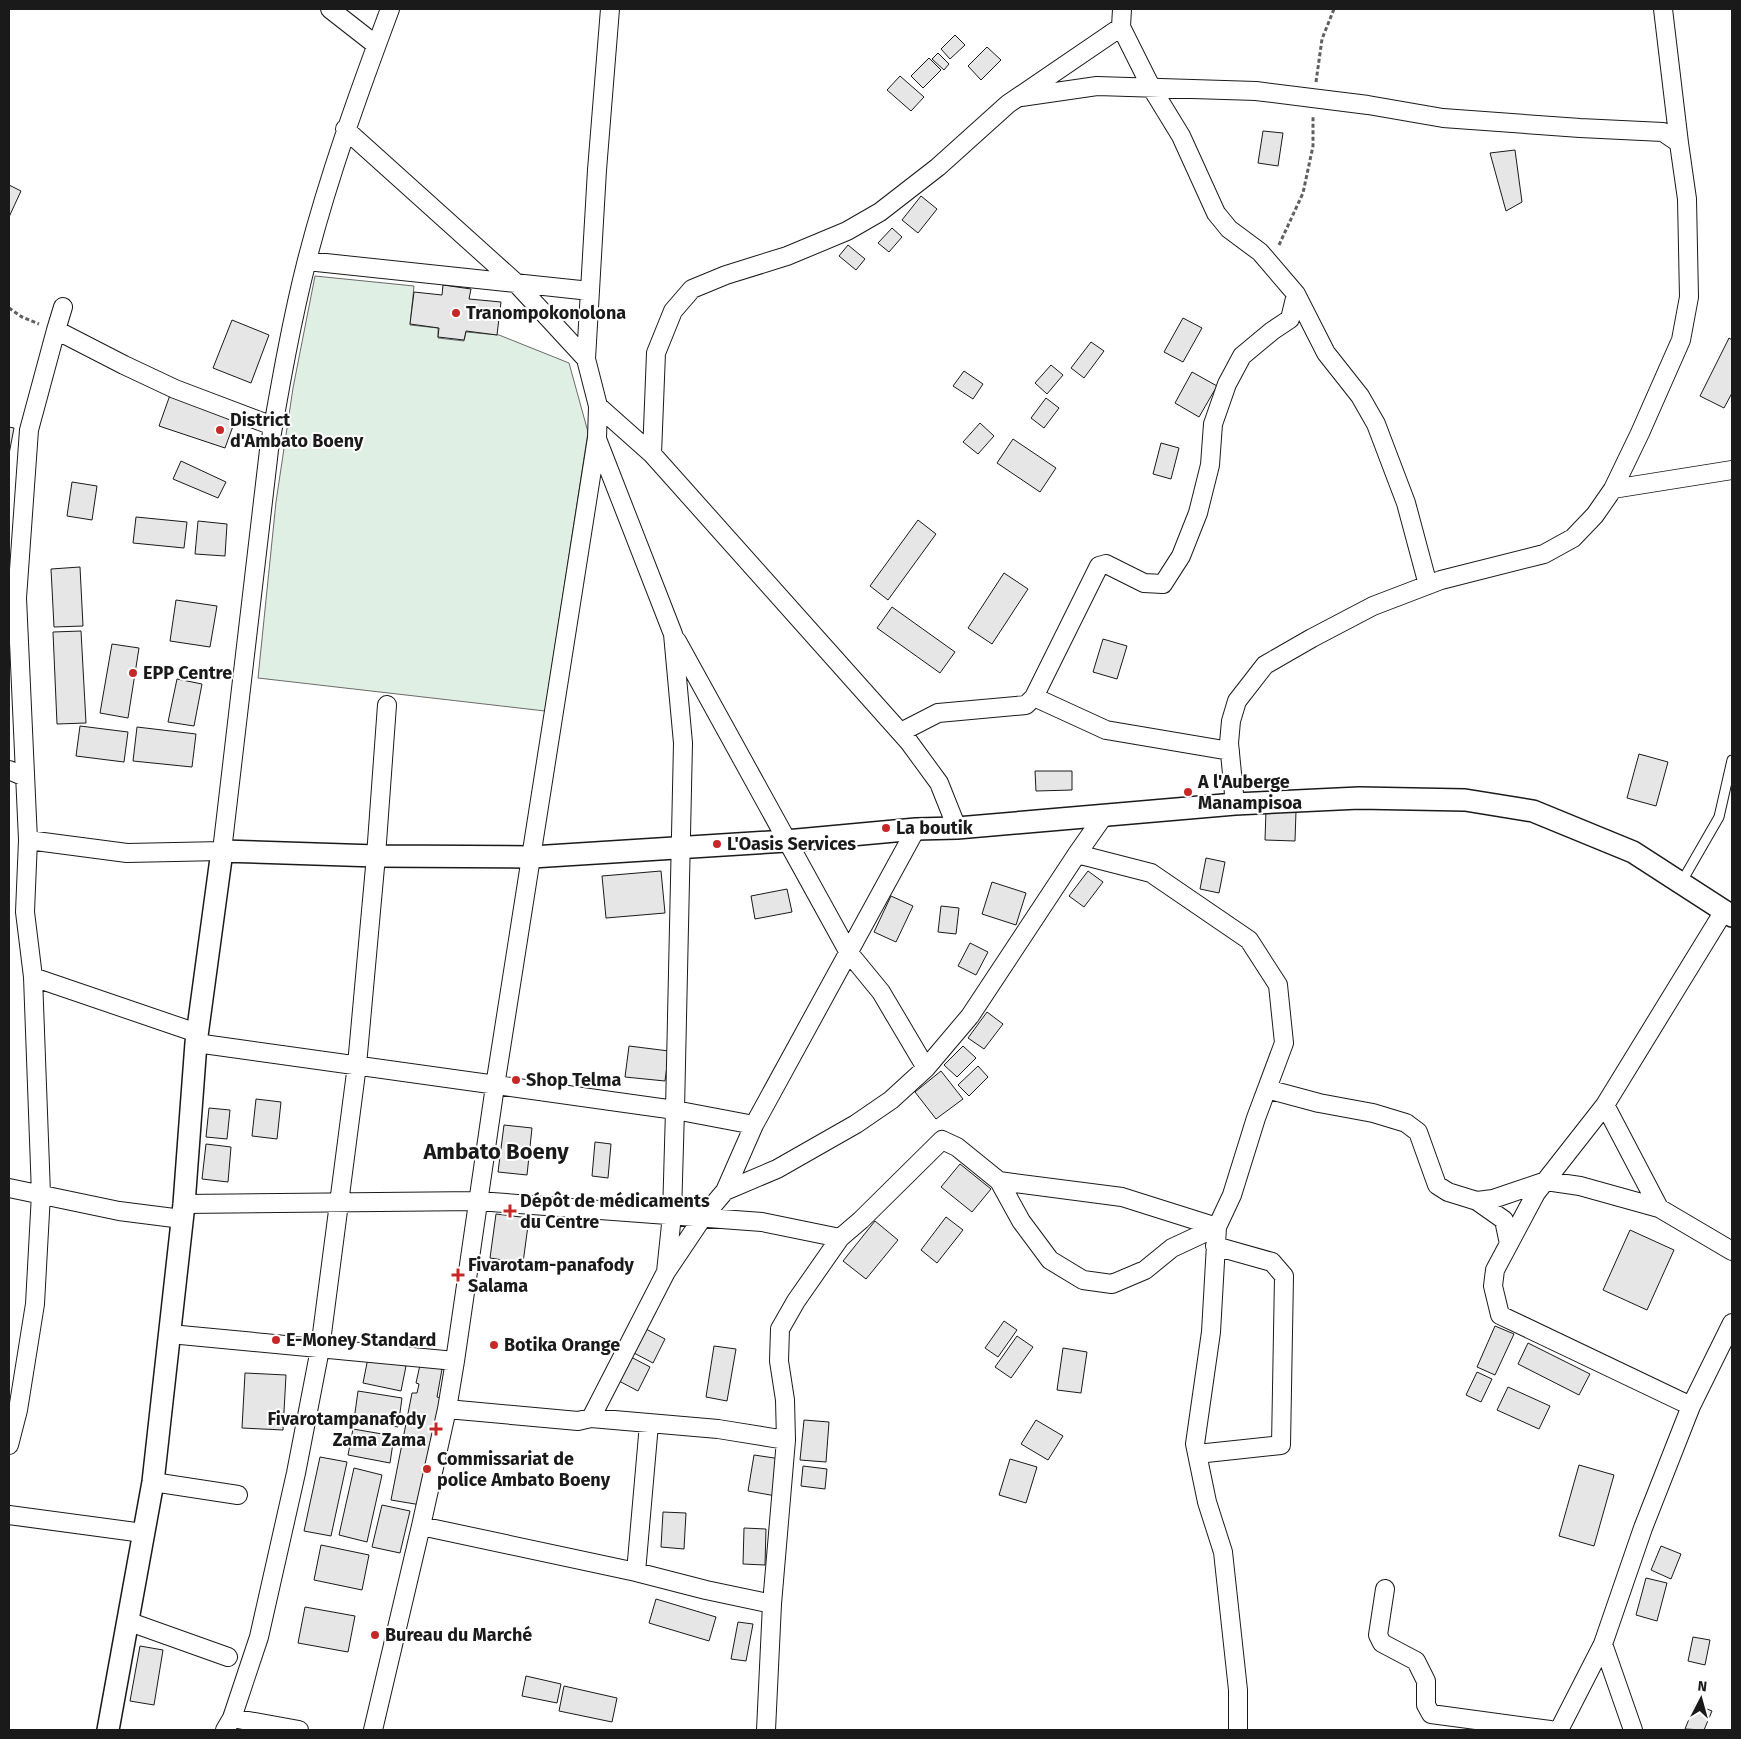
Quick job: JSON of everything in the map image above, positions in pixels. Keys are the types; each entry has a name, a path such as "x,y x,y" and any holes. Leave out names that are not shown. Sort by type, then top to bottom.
{"street":[{"path":"330,9 376,45"},
{"path":"108,1730 143,1533 154,1482 183,1211 197,1038 222,851 273,426 307,261 345,129 390,9"},
{"path":"374,1730 447,1409 456,1361 495,1086 597,438 598,406 586,359 597,170 610,9"},
{"path":"1122,9 1121,27 1151,87 1181,136 1216,212 1229,229 1260,252 1296,294 1326,353 1360,396 1376,424 1406,503 1428,585"},
{"path":"1235,804 1230,751 1231,721 1237,701 1265,665 1373,606 1450,577 1544,554 1573,538 1595,515 1613,489 1681,340 1688,297 1687,199 1663,9"},
{"path":"652,454 656,353 673,311 692,289 726,275 787,256 847,231 872,216 938,167 1008,104 1021,97 1121,27"},
{"path":"1021,97 1097,86 1256,91 1368,105 1443,118 1662,132 1679,143"},
{"path":"345,129 514,282 586,359"},
{"path":"307,261 590,291"},
{"path":"901,732 938,713 1026,705 1034,697 1099,566 1106,564 1144,583 1163,584 1181,556 1198,513 1210,465 1213,424 1228,384 1242,356 1272,331 1290,320 1296,294"},
{"path":"9,1446 18,1410 35,1304 41,1194 33,977 25,912 28,840 17,588 29,430 63,307"},
{"path":"56,330 175,389 273,426"},
{"path":"598,406 652,454 901,732 939,783 957,828"},
{"path":"597,438 673,634 849,953 881,992 926,1068"},
{"path":"1613,489 1732,470"},
{"path":"666,1272 672,1215 682,743 673,634"},
{"path":"1034,697 1106,730 1230,751"},
{"path":"299,1730 229,1724 259,1637 296,1473 320,1349 357,1065 376,856 387,705"},
{"path":"9,770 25,777"},
{"path":"28,840 127,853 222,851 376,856 532,857 786,841 1235,804 1359,798 1455,800 1533,810 1633,852 1728,913 1606,1105 1536,1193 1495,1270 1494,1286 1500,1315 1691,1406"},
{"path":"725,1190 777,1169 856,1124 891,1100 926,1068 970,1016 1105,814"},
{"path":"591,1418 666,1272 703,1218 725,1190 754,1125 916,829"},
{"path":"1077,854 1151,873 1249,940 1278,985 1284,1043 1256,1118 1232,1195 1216,1227 1211,1332 1195,1444 1207,1502 1223,1552 1238,1690 1238,1730"},
{"path":"33,977 197,1038 495,1086 675,1110 754,1125"},
{"path":"1266,1089 1319,1103 1373,1113 1406,1123 1418,1132 1437,1184 1448,1192 1477,1201 1504,1220 1509,1244"},
{"path":"1606,1105 1659,1208"},
{"path":"766,1730 772,1604 786,1440 785,1400 779,1361 780,1329 796,1302 840,1238 861,1220 942,1140 957,1147 999,1181 1021,1221 1050,1260 1084,1280 1112,1284 1145,1270 1172,1248 1216,1227"},
{"path":"999,1181 1122,1197 1216,1227"},
{"path":"1477,1201 1493,1199 1546,1181 1580,1186 1659,1208 1732,1251"},
{"path":"9,1188 120,1211 183,1211 340,1202 478,1201 762,1222 840,1238"},
{"path":"1197,1454 1281,1445 1284,1276 1272,1262 1215,1246"},
{"path":"1559,1730 1604,1644 1643,1528 1691,1406 1732,1324"},
{"path":"170,1334 456,1361"},
{"path":"447,1409 578,1421 591,1418 718,1429 786,1440"},
{"path":"636,1572 649,1424"},
{"path":"154,1482 238,1495"},
{"path":"9,1515 143,1533"},
{"path":"421,1526 636,1572 772,1604"},
{"path":"1385,1589 1378,1635 1382,1643 1416,1661 1426,1681 1426,1705 1431,1714 1550,1730"},
{"path":"127,1621 228,1657"},
{"path":"1604,1644 1633,1730"}],"lane":[{"path":"1681,884 1719,817 1732,760"}],"path":[{"path":"1270,264 1303,193 1312,146 1314,98 1322,39 1334,9"},
{"path":"9,308 22,317 56,330"}],"green space":[{"path":"315,276 414,286 410,325 438,328 438,338 464,341 466,332 499,335 569,363 588,432 545,711 258,678 276,502 293,388"}],"building":[{"path":"955,35 965,45 950,59 941,49"},
{"path":"987,47 1001,60 981,80 968,66"},
{"path":"938,53 949,64 944,70 932,59"},
{"path":"929,58 941,70 923,88 911,76"},
{"path":"900,76 924,97 911,111 887,90"},
{"path":"1263,131 1283,133 1278,166 1258,163"},
{"path":"1515,150 1522,202 1506,211 1490,153"},
{"path":"9,185 21,191 9,217"},
{"path":"921,196 937,209 918,233 902,220"},
{"path":"892,228 902,237 889,252 878,243"},
{"path":"848,245 865,259 856,270 839,256"},
{"name":"Tranompokonolona","path":"443,285 471,289 469,299 501,302 497,335 466,331 464,340 438,337 439,328 410,324 414,292 442,295"},
{"path":"1183,318 1202,328 1183,362 1164,352"},
{"path":"232,320 269,335 251,383 213,368"},
{"path":"1729,338 1732,340 1732,393 1724,408 1700,396"},
{"path":"1091,342 1104,351 1084,378 1071,368"},
{"path":"1051,365 1063,375 1047,394 1035,383"},
{"path":"964,371 983,384 973,399 953,386"},
{"path":"1192,372 1217,386 1199,417 1175,403"},
{"path":"170,395 236,418 225,448 159,426"},
{"path":"1046,398 1059,408 1044,428 1031,418"},
{"path":"980,423 994,436 978,454 963,442"},
{"path":"9,427 14,428 9,454"},
{"path":"1013,439 1056,468 1040,492 997,463"},
{"path":"1161,443 1179,448 1171,479 1153,474"},
{"path":"181,461 226,482 218,498 173,479"},
{"path":"72,482 97,486 92,520 67,516"},
{"path":"136,517 187,522 184,548 133,543"},
{"path":"918,520 936,534 888,600 870,586"},
{"path":"198,521 227,524 225,556 195,554"},
{"path":"80,567 83,626 54,627 51,569"},
{"path":"1004,573 1028,589 992,644 968,628"},
{"path":"176,600 217,606 210,647 170,641"},
{"path":"892,607 955,652 940,673 877,628"},
{"path":"81,631 86,723 57,724 53,632"},
{"path":"1103,639 1127,646 1117,679 1093,672"},
{"path":"112,644 139,648 128,718 100,713"},
{"path":"177,679 202,684 194,726 168,722"},
{"path":"80,726 128,732 124,762 76,756"},
{"path":"137,727 196,734 192,767 133,761"},
{"path":"1639,754 1668,762 1656,806 1627,798"},
{"path":"1035,771 1072,771 1072,790 1036,791"},
{"path":"1266,810 1296,811 1295,841 1265,840"},
{"path":"1206,858 1225,862 1219,893 1200,889"},
{"path":"661,871 665,913 606,918 602,876"},
{"path":"1088,871 1103,882 1084,907 1069,896"},
{"path":"992,882 1026,893 1016,925 982,914"},
{"path":"787,889 792,912 755,919 751,896"},
{"path":"891,896 913,906 896,942 874,932"},
{"path":"941,906 959,908 956,934 938,932"},
{"path":"970,943 988,952 976,975 958,966"},
{"path":"987,1012 1003,1024 984,1049 968,1038"},
{"path":"629,1046 669,1051 665,1081 625,1077"},
{"path":"963,1046 976,1058 957,1077 944,1065"},
{"path":"978,1066 988,1077 969,1096 958,1085"},
{"path":"941,1071 963,1099 936,1119 915,1092"},
{"path":"256,1099 281,1102 277,1139 252,1136"},
{"path":"209,1108 230,1110 227,1139 206,1137"},
{"path":"504,1125 532,1128 527,1175 498,1172"},
{"path":"595,1142 611,1144 608,1178 592,1176"},
{"path":"206,1144 231,1147 228,1182 202,1179"},
{"path":"960,1164 991,1189 972,1212 941,1187"},
{"path":"496,1214 529,1218 523,1263 490,1258"},
{"path":"946,1217 963,1230 937,1263 921,1250"},
{"path":"875,1221 898,1240 866,1279 843,1261"},
{"path":"1630,1230 1674,1250 1647,1310 1603,1290"},
{"path":"1004,1321 1017,1330 998,1357 985,1348"},
{"path":"1495,1326 1514,1334 1495,1375 1477,1367"},
{"path":"646,1329 665,1339 653,1363 634,1353"},
{"path":"1017,1336 1033,1347 1011,1378 995,1367"},
{"path":"1528,1343 1590,1374 1579,1395 1518,1364"},
{"path":"714,1346 736,1349 727,1401 706,1397"},
{"path":"1063,1348 1087,1352 1081,1393 1057,1390"},
{"path":"631,1357 650,1367 638,1391 619,1381"},
{"path":"368,1358 406,1366 401,1391 363,1383"},
{"path":"420,1365 442,1369 437,1397 441,1398 421,1505 391,1500 412,1393 417,1393 419,1384 416,1383"},
{"path":"1477,1372 1492,1379 1481,1402 1466,1395"},
{"path":"245,1373 286,1375 283,1430 242,1428"},
{"path":"1508,1387 1550,1406 1539,1429 1497,1410"},
{"path":"358,1391 402,1398 398,1427 354,1420"},
{"path":"804,1420 829,1422 826,1462 800,1460"},
{"path":"1036,1420 1063,1436 1048,1460 1021,1444"},
{"path":"353,1429 394,1436 390,1463 348,1455"},
{"path":"754,1455 781,1459 776,1496 748,1491"},
{"path":"320,1457 347,1462 331,1536 304,1531"},
{"path":"1010,1459 1037,1467 1026,1503 999,1495"},
{"path":"1579,1465 1614,1475 1594,1546 1559,1536"},
{"path":"803,1466 827,1469 825,1489 801,1486"},
{"path":"354,1468 382,1475 367,1542 339,1535"},
{"path":"382,1505 410,1511 400,1553 372,1547"},
{"path":"663,1512 686,1513 684,1549 661,1547"},
{"path":"744,1528 766,1529 765,1565 743,1564"},
{"path":"321,1545 369,1555 362,1590 314,1580"},
{"path":"1661,1546 1681,1554 1671,1579 1651,1570"},
{"path":"1646,1578 1667,1583 1657,1621 1636,1615"},
{"path":"656,1599 716,1617 709,1641 649,1623"},
{"path":"305,1607 355,1616 348,1652 298,1643"},
{"path":"738,1622 753,1624 746,1661 731,1659"},
{"path":"1693,1637 1710,1640 1705,1665 1688,1661"},
{"path":"140,1646 163,1650 154,1705 130,1701"},
{"path":"526,1676 561,1684 557,1703 522,1696"},
{"path":"564,1686 617,1698 612,1722 559,1711"},
{"path":"1695,1704 1712,1711 1704,1730 1685,1729"}],"place":[{"name":"Tranompokonolona","path":"456,313"},
{"name":"District d'Ambato Boeny","path":"220,430"},
{"name":"EPP Centre","path":"133,673"},
{"name":"A l'Auberge Manampisoa","path":"1188,792"},
{"name":"La boutik","path":"886,828"},
{"name":"L'Oasis Services","path":"717,844"},
{"name":"Shop Telma","path":"516,1080"},
{"name":"Dépôt de médicaments du Centre","path":"510,1211"},
{"name":"Fivarotam-panafody Salama","path":"458,1275"},
{"name":"E-Money Standard","path":"276,1340"},
{"name":"Botika Orange","path":"494,1345"},
{"name":"Fivarotampanafody Zama Zama","path":"436,1429"},
{"name":"Commissariat de police Ambato Boeny","path":"427,1469"},
{"name":"Bureau du Marché","path":"375,1635"}],"district":[{"name":"Ambato Boeny","path":"496,1151"}]}
